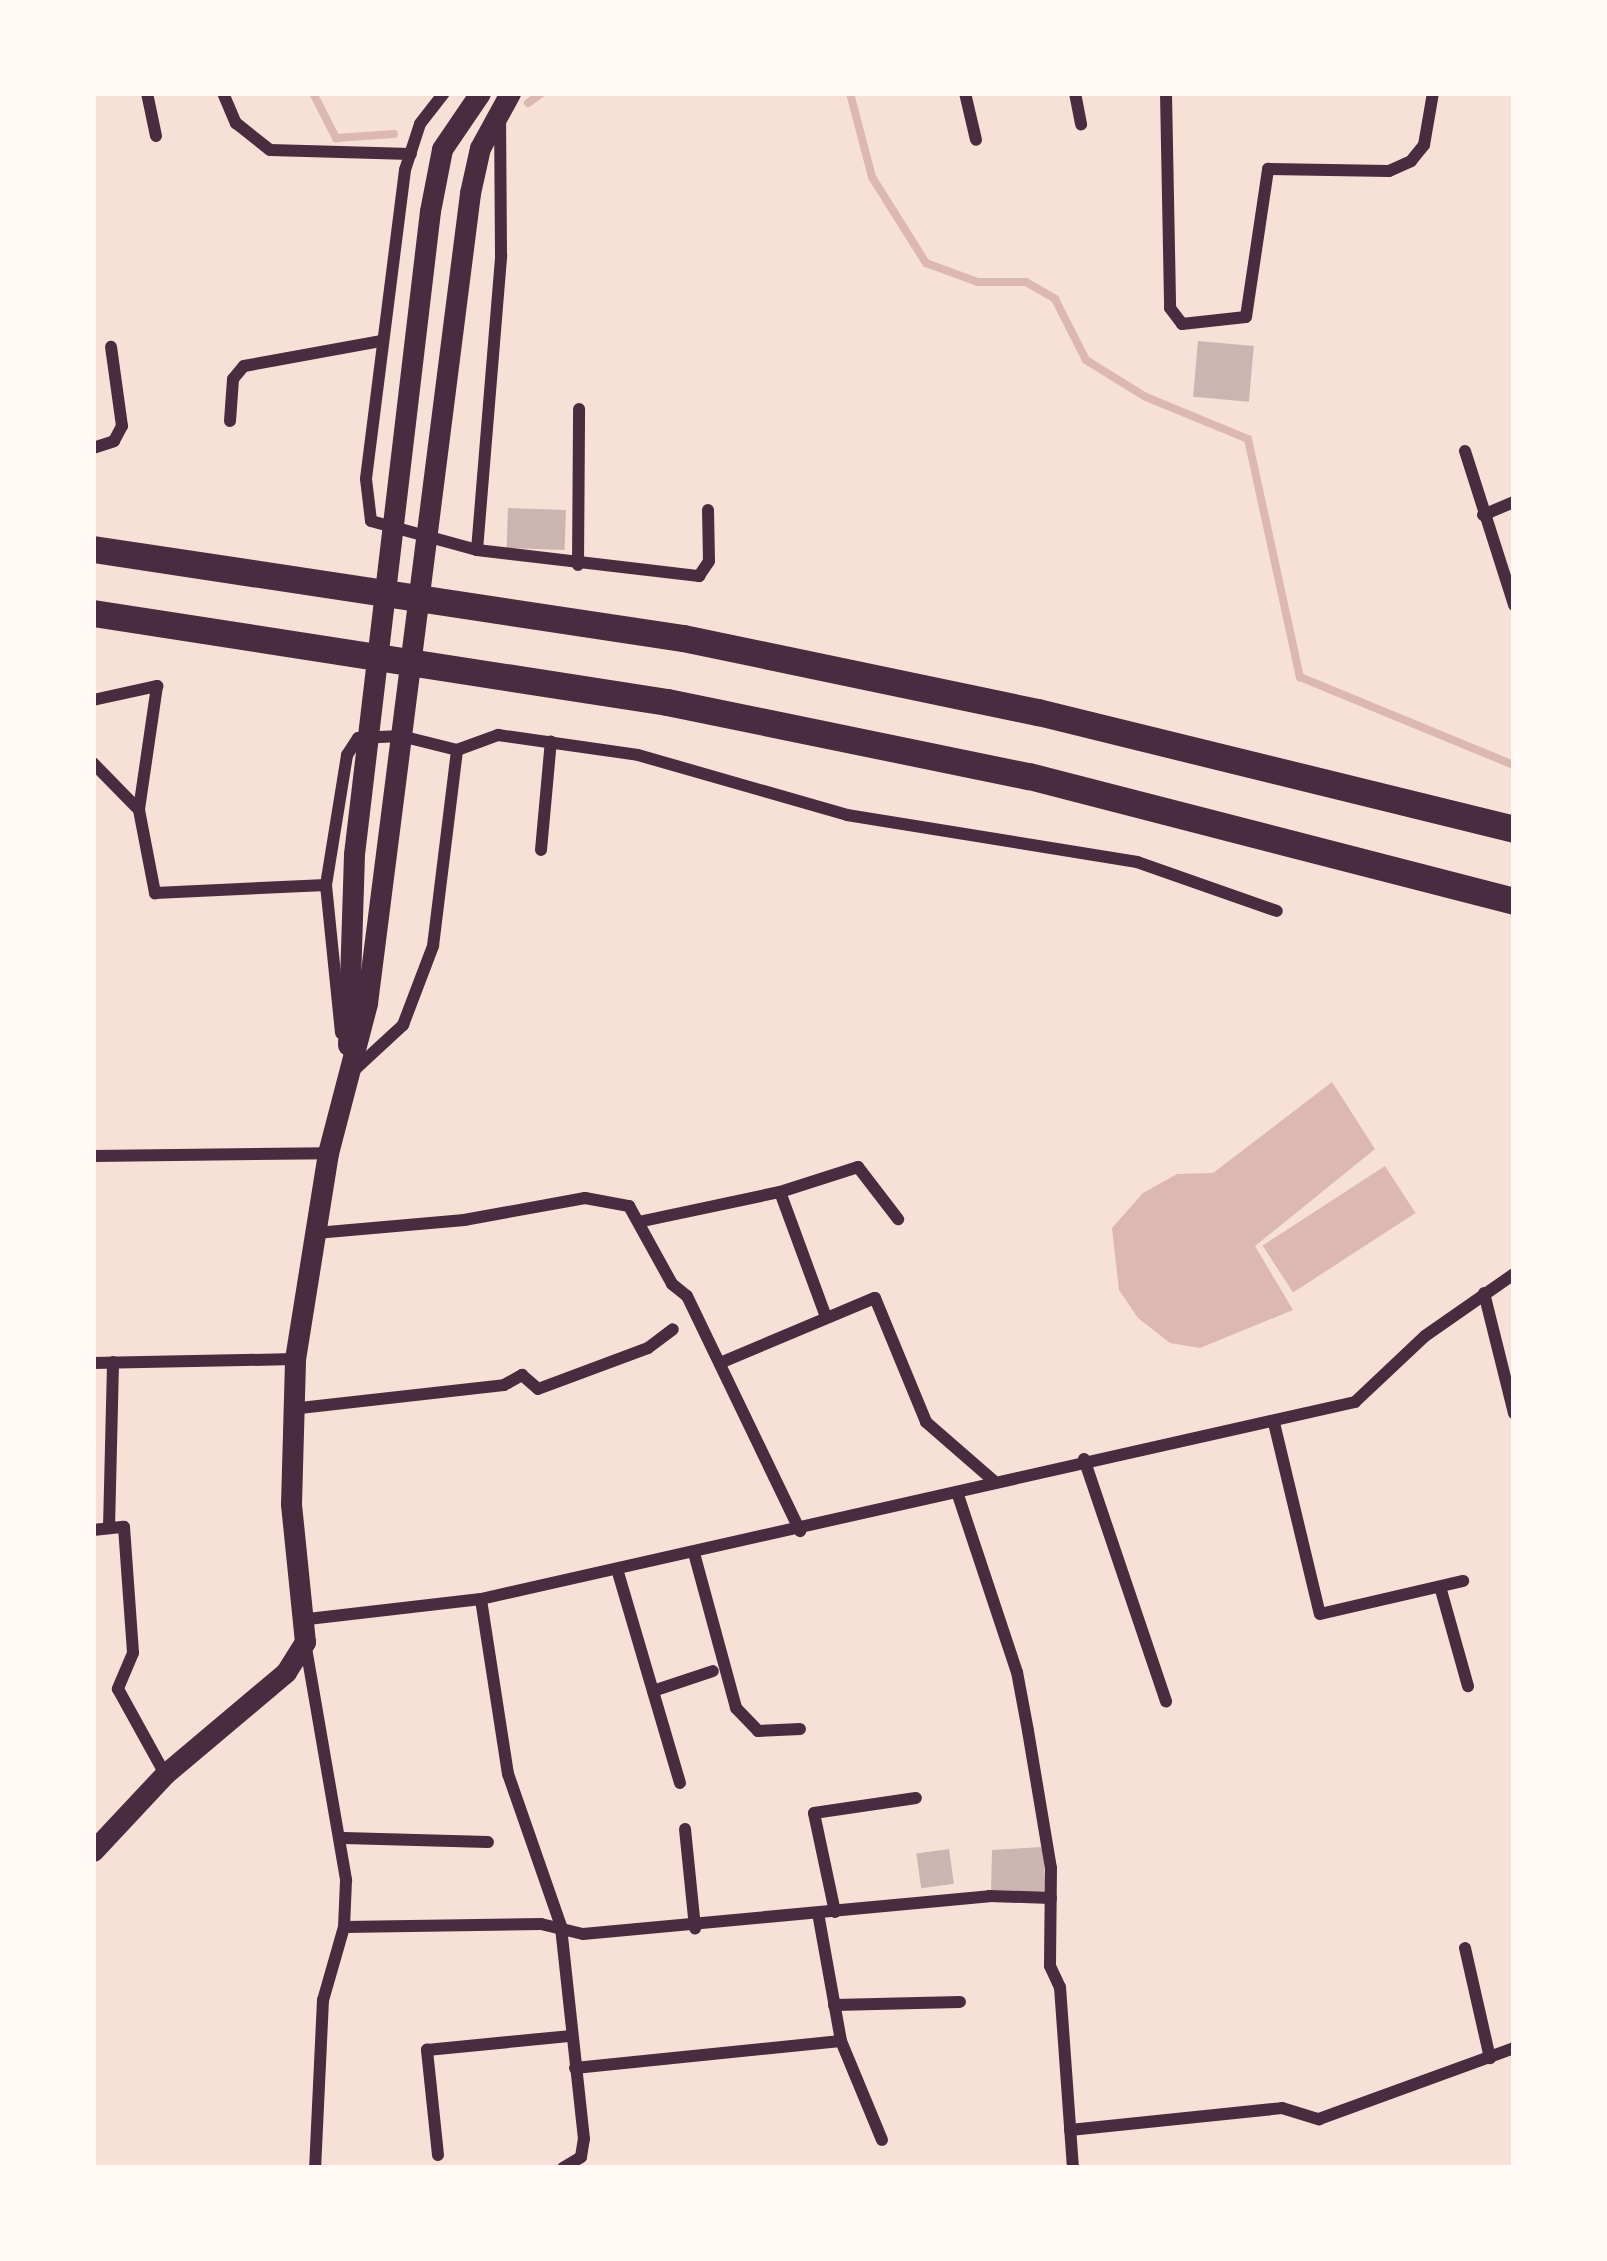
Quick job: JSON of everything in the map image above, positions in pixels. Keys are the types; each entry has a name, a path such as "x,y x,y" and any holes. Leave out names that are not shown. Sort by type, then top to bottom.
{"highway":[{"path":"93,549 683,638 1038,712 1514,829"},
{"path":"93,613 667,702 1029,776 1514,901"}],"main road":[{"path":"348,1075 354,854 435,175 442,149 480,93"},
{"path":"93,1851 165,1774 272,1686 307,1630 291,1504 295,1359 328,1153 367,1004 470,193 480,148 506,103"}],"street":[{"path":"146,93 156,136"},
{"path":"224,93 236,123 270,150 411,154"},
{"path":"444,93 411,154 366,479 371,521 477,550 700,576 709,561 707,510"},
{"path":"964,93 976,140"},
{"path":"1075,93 1081,124"},
{"path":"1166,93 1170,308 1183,324 1246,317 1268,169 1389,171 1411,161 1424,145 1433,93"},
{"path":"477,550 501,255 506,103"},
{"path":"230,422 233,379 244,366 382,341"},
{"path":"93,448 114,442 122,426 111,347"},
{"path":"578,565 579,410"},
{"path":"1465,451 1514,605"},
{"path":"1483,515 1514,502"},
{"path":"93,700 157,686 139,810 158,894 326,884"},
{"path":"348,1075 329,961 326,884 347,755 358,738 400,736 457,750 498,735 701,768 847,815 1137,862 1277,911"},
{"path":"541,850 551,741"},
{"path":"348,1075 403,1025 434,946 457,750"},
{"path":"93,763 139,810"},
{"path":"93,1156 328,1153"},
{"path":"643,1221 780,1192 858,1167 898,1219"},
{"path":"780,1192 826,1316"},
{"path":"316,1233 611,1196 643,1221 720,1363 800,1531"},
{"path":"315,2168 323,2000 344,1927 344,1838 307,1630 481,1599 800,1531 1084,1459 1274,1423 1377,1389 1425,1336 1514,1274"},
{"path":"1484,1293 1514,1413"},
{"path":"720,1363 875,1298 926,1421 995,1482"},
{"path":"291,1409 500,1385 522,1376 536,1389 632,1355 674,1329"},
{"path":"93,1363 295,1359"},
{"path":"109,1528 113,1362"},
{"path":"1274,1423 1320,1614 1441,1590 1463,1581"},
{"path":"1084,1459 1166,1701"},
{"path":"957,1492 1017,1672 1051,1898 1050,1966 1060,1987 1073,2168"},
{"path":"93,1530 124,1527 133,1653 118,1689 165,1774"},
{"path":"694,1553 736,1708 758,1731 800,1729"},
{"path":"617,1568 680,1784"},
{"path":"1441,1590 1468,1686"},
{"path":"481,1599 508,1774 561,1926 584,2151 562,2168"},
{"path":"653,1691 713,1671"},
{"path":"835,1912 814,1814 916,1798"},
{"path":"685,1829 695,1928"},
{"path":"344,1838 488,1841"},
{"path":"344,1927 561,1926 583,1934 1051,1898"},
{"path":"818,1913 841,2041 882,2140"},
{"path":"1465,1948 1490,2058"},
{"path":"835,2006 960,2002"},
{"path":"438,2155 427,2050 571,2036"},
{"path":"575,2068 841,2041"},
{"path":"1070,2130 1282,2108 1319,2119 1514,2048"}],"shaded area":[{"path":"1332,1082 1375,1149 1255,1246 1293,1310 1200,1348 1170,1343 1138,1318 1119,1290 1112,1228 1143,1193 1177,1174 1213,1173"},
{"path":"1385,1166 1415,1213 1293,1292 1263,1246"}],"building":[{"path":"1198,341 1254,346 1249,402 1193,397"},
{"path":"508,508 566,510 565,550 507,548"},
{"path":"1043,1847 1046,1896 991,1894 992,1850"},
{"path":"949,1849 954,1884 921,1888 916,1854"}],"waterway":[{"path":"313,93 336,138 394,134"},
{"path":"528,103 542,93"},
{"path":"850,93 872,177 926,263 978,282 1026,282 1055,299 1086,360 1146,397 1248,439 1300,677 1514,765"}]}
